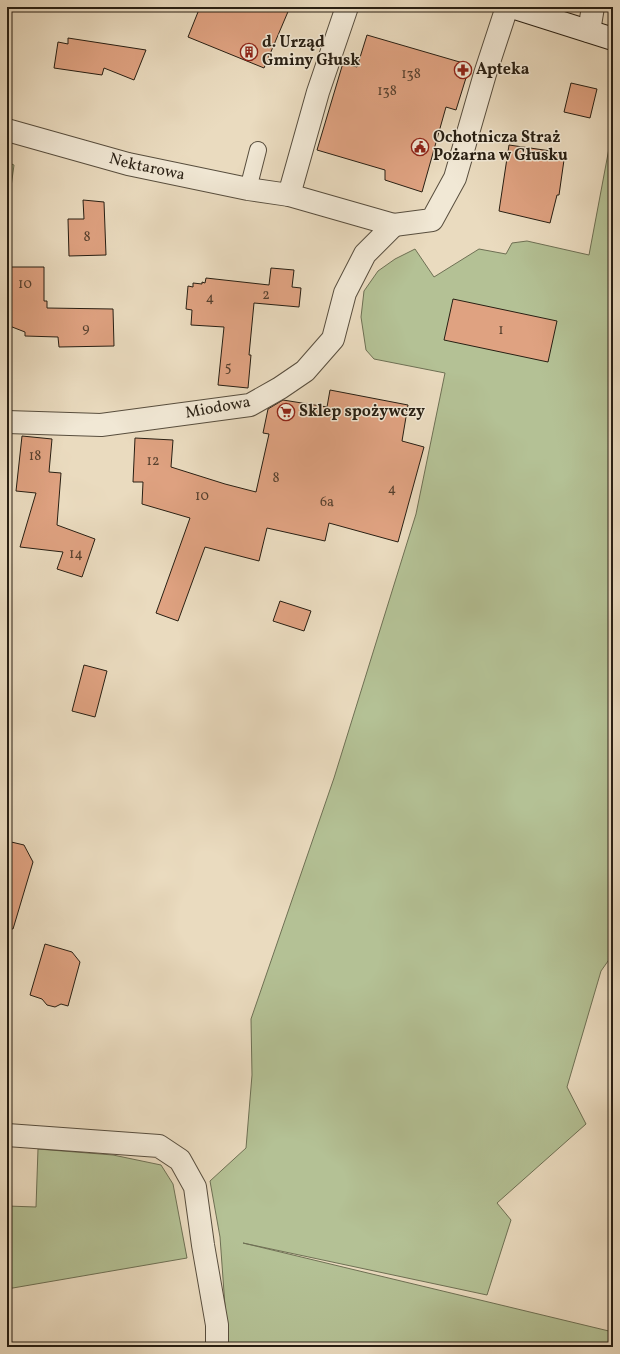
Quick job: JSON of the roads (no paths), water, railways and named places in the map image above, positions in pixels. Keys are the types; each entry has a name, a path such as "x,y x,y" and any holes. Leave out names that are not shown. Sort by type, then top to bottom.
{"street":[{"path":"347,7 318,92 289,195 394,225 432,220 455,178 506,7"},
{"path":"512,7 613,38"},
{"path":"588,31 593,7"},
{"name":"Nektarowa","path":"7,130 128,164 248,189 289,195"},
{"name":"Miodowa","path":"7,422 101,425 250,405 280,388 305,370 333,339 344,293 365,254 394,225"},
{"path":"7,1135 159,1146 180,1160 195,1187 203,1245 217,1325 217,1344"}],"lane":[{"path":"248,189 258,150"}],"place":[{"name":"d. Urząd Gminy Głusk","path":"249,52"},
{"name":"Apteka","path":"463,70"},
{"name":"Ochotnicza Straż Pożarna w Głusku","path":"420,147"},
{"name":"Sklep spożywczy","path":"286,412"}]}
